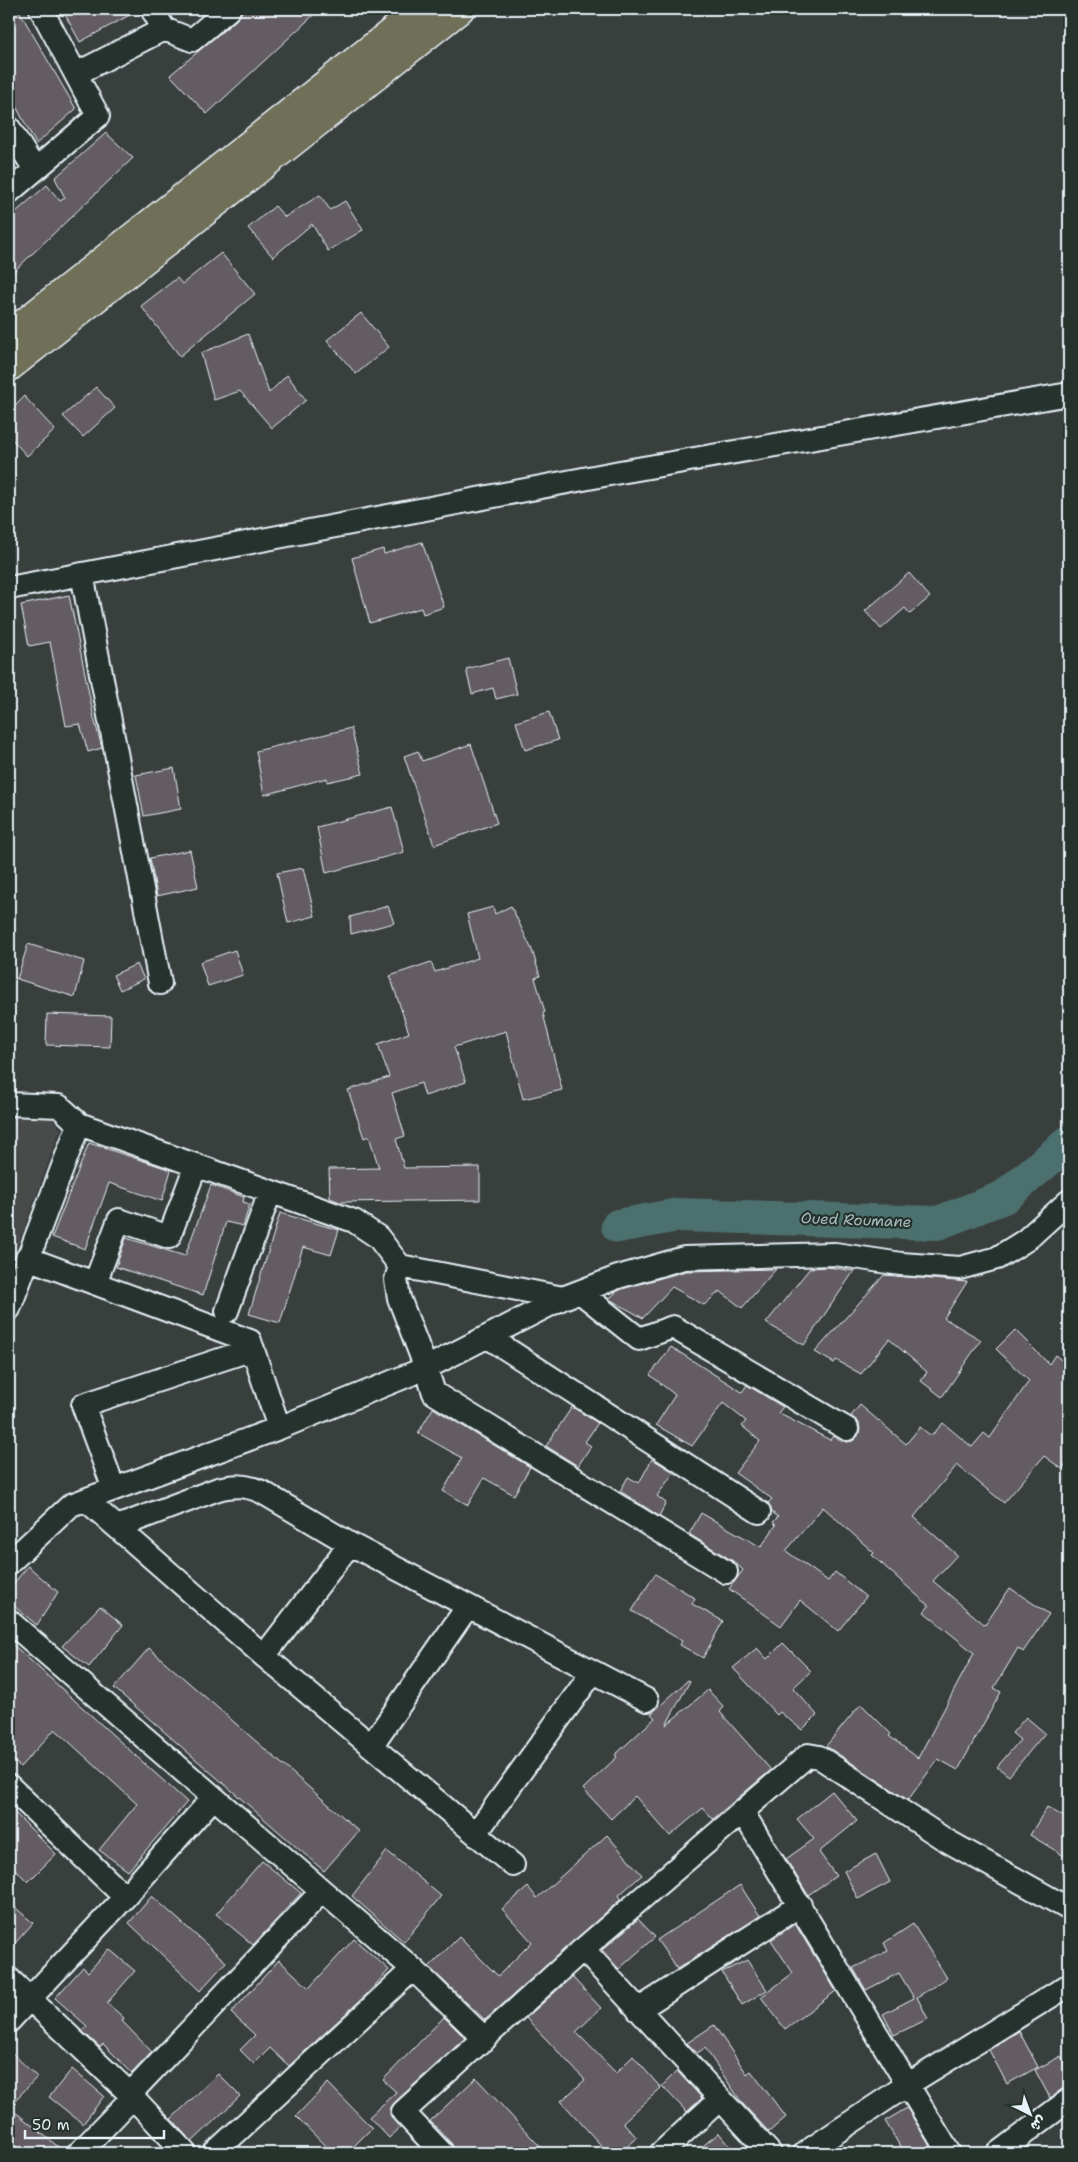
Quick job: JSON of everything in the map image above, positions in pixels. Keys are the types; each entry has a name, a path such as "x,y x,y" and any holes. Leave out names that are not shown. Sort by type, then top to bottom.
{"main road":[{"path":"9,335 421,9"},
{"path":"9,367 460,9"}],"street":[{"path":"9,192 98,116 41,9"},
{"path":"152,9 164,29 192,40 229,9"},
{"path":"76,74 164,29"},
{"path":"9,128 35,170"},
{"path":"9,588 620,472 1069,394"},
{"path":"82,574 160,983"},
{"path":"9,1104 58,1106 79,1124 354,1221 378,1237 400,1266 572,1295 639,1339 673,1327 847,1429"},
{"path":"9,1309 79,1124"},
{"path":"95,1283 119,1220 169,1237 196,1165"},
{"path":"226,1311 270,1192"},
{"path":"9,1563 71,1505 279,1428 426,1368 572,1295 618,1277 684,1258 834,1254 901,1264 960,1268 997,1258 1026,1240 1069,1201"},
{"path":"27,1258 250,1341 279,1428"},
{"path":"400,1266 396,1280 398,1298 426,1368 434,1394 726,1572"},
{"path":"488,1337 759,1512"},
{"path":"114,1489 83,1406 253,1350"},
{"path":"117,1527 218,1489 234,1485 250,1487 262,1492 350,1544 648,1700"},
{"path":"86,1500 264,1656 513,1865"},
{"path":"264,1656 350,1544"},
{"path":"371,1746 468,1606"},
{"path":"9,1621 321,1892 413,1969 485,2038"},
{"path":"476,1833 593,1672"},
{"path":"442,2153 403,2112 583,1949 808,1755 813,1754 944,1839 1069,1909"},
{"path":"9,1786 125,1897"},
{"path":"9,2021 125,1897 213,1798"},
{"path":"742,1811 949,2153"},
{"path":"80,2153 321,1892"},
{"path":"638,2010 800,1905"},
{"path":"583,1949 770,2153"},
{"path":"214,2153 413,1969"},
{"path":"9,1979 131,2096 185,2153"},
{"path":"805,2153 907,2085 1069,1985"},
{"path":"661,2153 720,2099"},
{"path":"998,2153 1069,2100"}],"shaded area":[{"path":"9,1116 52,1118 60,1129 9,1270"}],"building":[{"path":"9,9 18,9 76,109 36,144 9,93"},
{"path":"62,9 139,9 139,10 80,42"},
{"path":"244,9 320,9 207,114 170,75 237,19"},
{"path":"106,133 133,158 9,276 9,218 47,185 60,201 65,198 55,178"},
{"path":"320,195 330,210 345,201 363,230 328,251 312,224 273,257 248,228 275,206 285,217"},
{"path":"221,253 255,294 180,356 141,306 177,278 182,284"},
{"path":"361,313 389,347 356,374 327,340"},
{"path":"248,334 269,393 287,375 306,400 272,428 240,391 214,400 201,353"},
{"path":"96,387 115,408 83,437 63,416"},
{"path":"24,396 55,430 27,456 9,436 9,411"},
{"path":"422,542 444,607 423,614 421,608 370,623 352,558 383,549 384,554"},
{"path":"909,573 930,597 910,614 905,608 881,629 865,611"},
{"path":"69,595 102,748 88,752 80,724 66,726 50,642 29,646 21,605"},
{"path":"508,658 517,694 496,699 493,688 472,694 466,669"},
{"path":"549,712 558,740 525,750 516,722"},
{"path":"351,728 363,774 327,782 327,778 264,795 256,751"},
{"path":"471,744 497,823 434,845 404,756 418,751 422,761"},
{"path":"174,768 181,809 144,816 136,775"},
{"path":"392,807 404,852 326,873 317,827"},
{"path":"190,850 198,887 157,896 150,858"},
{"path":"303,868 315,916 288,923 277,873"},
{"path":"388,906 394,923 351,934 350,917"},
{"path":"511,906 532,950 540,976 535,978 545,1012 543,1013 562,1090 523,1099 506,1031 454,1047 466,1082 425,1096 421,1083 392,1093 405,1136 396,1139 404,1168 480,1167 480,1200 340,1202 330,1198 329,1169 379,1168 369,1136 364,1138 348,1090 389,1077 378,1044 409,1033 390,976 431,962 435,972 478,958 467,914 493,907 495,914"},
{"path":"28,944 84,961 75,997 17,979"},
{"path":"235,950 243,975 208,986 200,962"},
{"path":"137,964 144,979 120,990 113,975"},
{"path":"47,1014 111,1016 110,1047 46,1045"},
{"path":"89,1143 171,1170 162,1201 109,1183 85,1249 52,1237"},
{"path":"211,1185 244,1197 243,1202 250,1204 243,1226 226,1222 203,1295 116,1267 126,1238 185,1256"},
{"path":"280,1213 339,1230 331,1255 303,1247 280,1323 249,1314"},
{"path":"828,1267 854,1271 804,1345 766,1323 810,1268"},
{"path":"776,1269 742,1308 720,1291 704,1305 672,1287 643,1318 609,1299 622,1289 686,1271"},
{"path":"884,1275 967,1282 944,1318 981,1340 942,1397 921,1381 927,1372 889,1339 861,1374 836,1360 834,1363 815,1352"},
{"path":"1015,1330 1049,1364 1055,1355 1069,1366 1069,1459 1062,1469 1044,1456 1004,1503 957,1465 914,1517 957,1555 933,1581 985,1625 1010,1588 1049,1614 1023,1652 1018,1648 994,1688 1001,1692 958,1770 938,1759 908,1800 826,1746 861,1704 891,1734 889,1736 918,1758 974,1653 924,1612 929,1606 872,1555 874,1553 823,1507 786,1551 828,1581 835,1572 866,1597 838,1631 800,1600 781,1626 729,1589 743,1570 733,1561 689,1534 701,1513 761,1547 776,1525 773,1522 778,1517 772,1512 768,1503 772,1499 735,1473 760,1441 742,1426 746,1421 723,1403 692,1446 656,1425 675,1395 650,1375 671,1347 742,1392 747,1385 783,1407 778,1413 830,1440 833,1436 847,1442 853,1441 858,1436 860,1430 859,1423 851,1416 860,1405 906,1444 920,1427 931,1436 943,1423 972,1447 984,1433 990,1438 1029,1381 996,1349"},
{"path":"572,1407 598,1423 585,1442 591,1446 578,1466 546,1446"},
{"path":"433,1408 530,1467 514,1495 484,1478 468,1505 443,1491 462,1458 418,1433"},
{"path":"652,1459 674,1472 657,1496 666,1503 659,1516 620,1491 628,1477 639,1483"},
{"path":"28,1566 58,1592 37,1625 9,1602 9,1589"},
{"path":"655,1574 695,1598 692,1604 723,1621 703,1658 680,1645 682,1641 632,1611"},
{"path":"100,1606 123,1625 89,1667 62,1646"},
{"path":"9,1641 187,1802 128,1871 99,1850 137,1804 55,1729 20,1767 9,1756"},
{"path":"783,1643 811,1671 793,1688 817,1715 802,1730 780,1712 777,1715 733,1668 757,1648 767,1659"},
{"path":"149,1648 359,1831 324,1871 114,1688"},
{"path":"688,1680 690,1681 666,1725 708,1690 724,1707 720,1712 771,1770 713,1819 703,1808 670,1836 635,1796 611,1819 583,1789 617,1757 615,1755 655,1718 651,1714"},
{"path":"1026,1717 1045,1733 1009,1776 997,1767 1020,1740 1012,1733"},
{"path":"832,1791 857,1821 819,1852 836,1876 808,1895 786,1859 814,1839 797,1819"},
{"path":"9,1807 56,1854 28,1882 9,1863"},
{"path":"1047,1807 1069,1820 1069,1859 1030,1835"},
{"path":"607,1835 642,1875 618,1896 621,1899 485,2020 429,1967 459,1937 498,1976 532,1942 502,1909 528,1887 537,1898"},
{"path":"387,1851 441,1896 404,1942 352,1896"},
{"path":"876,1854 890,1882 858,1899 844,1871"},
{"path":"262,1861 301,1893 253,1945 216,1914"},
{"path":"740,1885 760,1916 677,1969 657,1940"},
{"path":"152,1896 226,1962 200,1991 129,1923"},
{"path":"9,1902 33,1923 9,1950"},
{"path":"638,1919 655,1937 619,1969 602,1950"},
{"path":"795,1924 836,1991 785,2029 761,1997 793,1973 771,1940"},
{"path":"913,1924 947,1978 917,1997 928,2019 894,2035 883,2014 914,1998 899,1973 866,1990 853,1968 888,1951 884,1943"},
{"path":"354,1939 389,1970 366,1995 289,2066 270,2048 254,2064 240,2050 255,2035 231,2013 279,1960 309,1988"},
{"path":"109,1949 135,1971 107,2003 124,2018 122,2021 152,2052 132,2073 103,2044 100,2047 82,2031 87,2026 55,1998 83,1967 88,1972"},
{"path":"747,1960 767,1990 742,2005 722,1972"},
{"path":"572,1977 601,2008 576,2032 616,2073 633,2056 661,2088 623,2122 637,2138 620,2153 608,2153 561,2101 585,2080 526,2018"},
{"path":"444,2017 465,2038 394,2103 390,2109 390,2115 400,2128 389,2138 369,2117 396,2092 383,2080"},
{"path":"714,2025 747,2074 751,2071 786,2117 769,2132 742,2103 705,2048 697,2053 687,2043"},
{"path":"1019,2031 1038,2067 1007,2084 989,2050"},
{"path":"9,2050 37,2077 9,2107"},
{"path":"1061,2056 1069,2072 1069,2087 1062,2089 1050,2098 1035,2070"},
{"path":"72,2069 104,2096 83,2124 49,2097"},
{"path":"677,2071 702,2098 687,2112 662,2086"},
{"path":"218,2074 240,2096 192,2142 171,2119"},
{"path":"476,2078 546,2153 455,2153 452,2144 430,2121"},
{"path":"328,2083 372,2128 347,2153 332,2153 296,2116"},
{"path":"9,2107 66,2153 17,2153 9,2147"},
{"path":"907,2108 934,2153 904,2153 885,2121"},
{"path":"719,2133 736,2153 694,2153"}],"waterway":[{"name":"Oued Roumane","path":"618,1226 678,1215 938,1223 1004,1197 1069,1142"}]}
